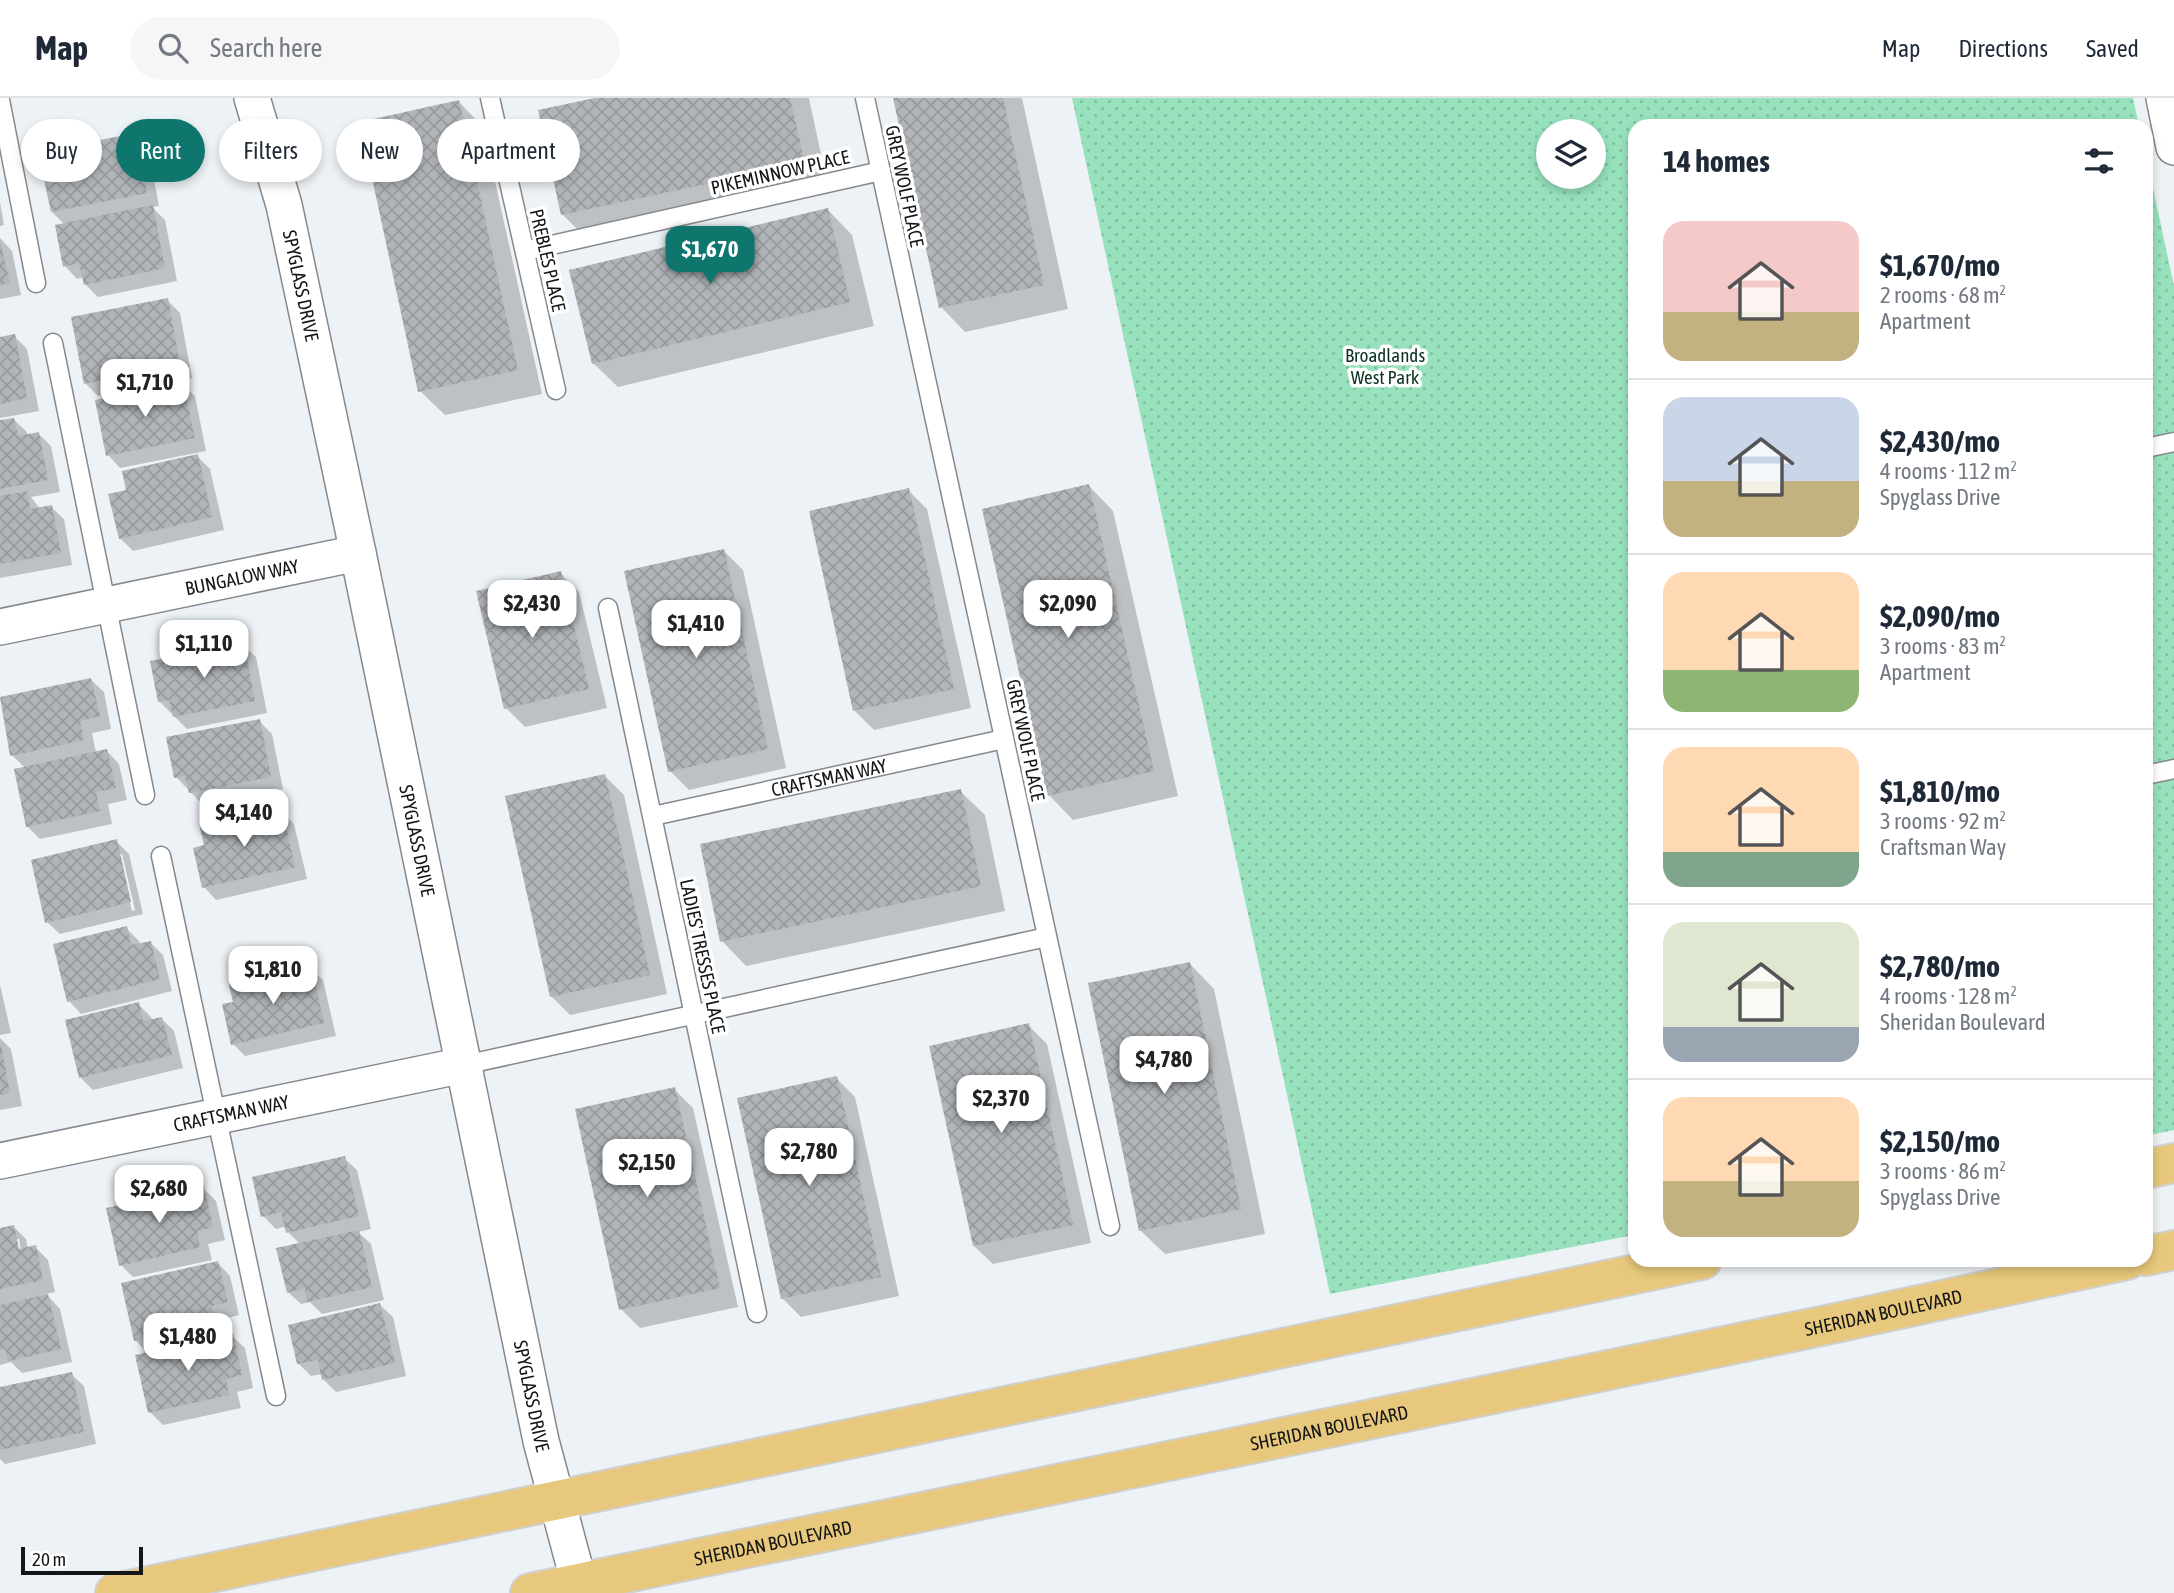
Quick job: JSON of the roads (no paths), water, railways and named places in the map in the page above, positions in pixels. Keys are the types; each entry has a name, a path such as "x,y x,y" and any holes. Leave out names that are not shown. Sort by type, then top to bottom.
{"main road":[{"path":"2153,1168 2174,1163"},
{"path":"2153,1254 2174,1250"},
{"path":"115,1593 1668,1267"},
{"name":"SHERIDAN BOULEVARD","path":"530,1593 2095,1267"}],"street":[{"name":"SPYGLASS DRIVE","path":"253,98 284,205 541,1441 579,1583"},
{"path":"2164,98 2174,146"},
{"name":"BUNGALOW WAY","path":"0,627 358,553"},
{"name":"CRAFTSMAN WAY","path":"0,1161 464,1065"}],"lane":[{"name":"PREBLES PLACE","path":"490,98 556,390"},
{"name":"GREY WOLF PLACE","path":"864,98 1110,1226"},
{"path":"0,100 36,283"},
{"name":"PIKEMINNOW PLACE","path":"525,251 881,171"},
{"path":"53,343 145,795"},
{"path":"2153,446 2174,442"},
{"name":"LADIES' TRESSES PLACE","path":"608,608 757,1313"},
{"name":"CRAFTSMAN WAY","path":"653,816 1004,739"},
{"path":"2153,774 2174,769"},
{"path":"161,856 276,1396"},
{"path":"464,1065 1047,937"}],"park label":[{"name":"Broadlands West Park","path":"1385,366"}]}
